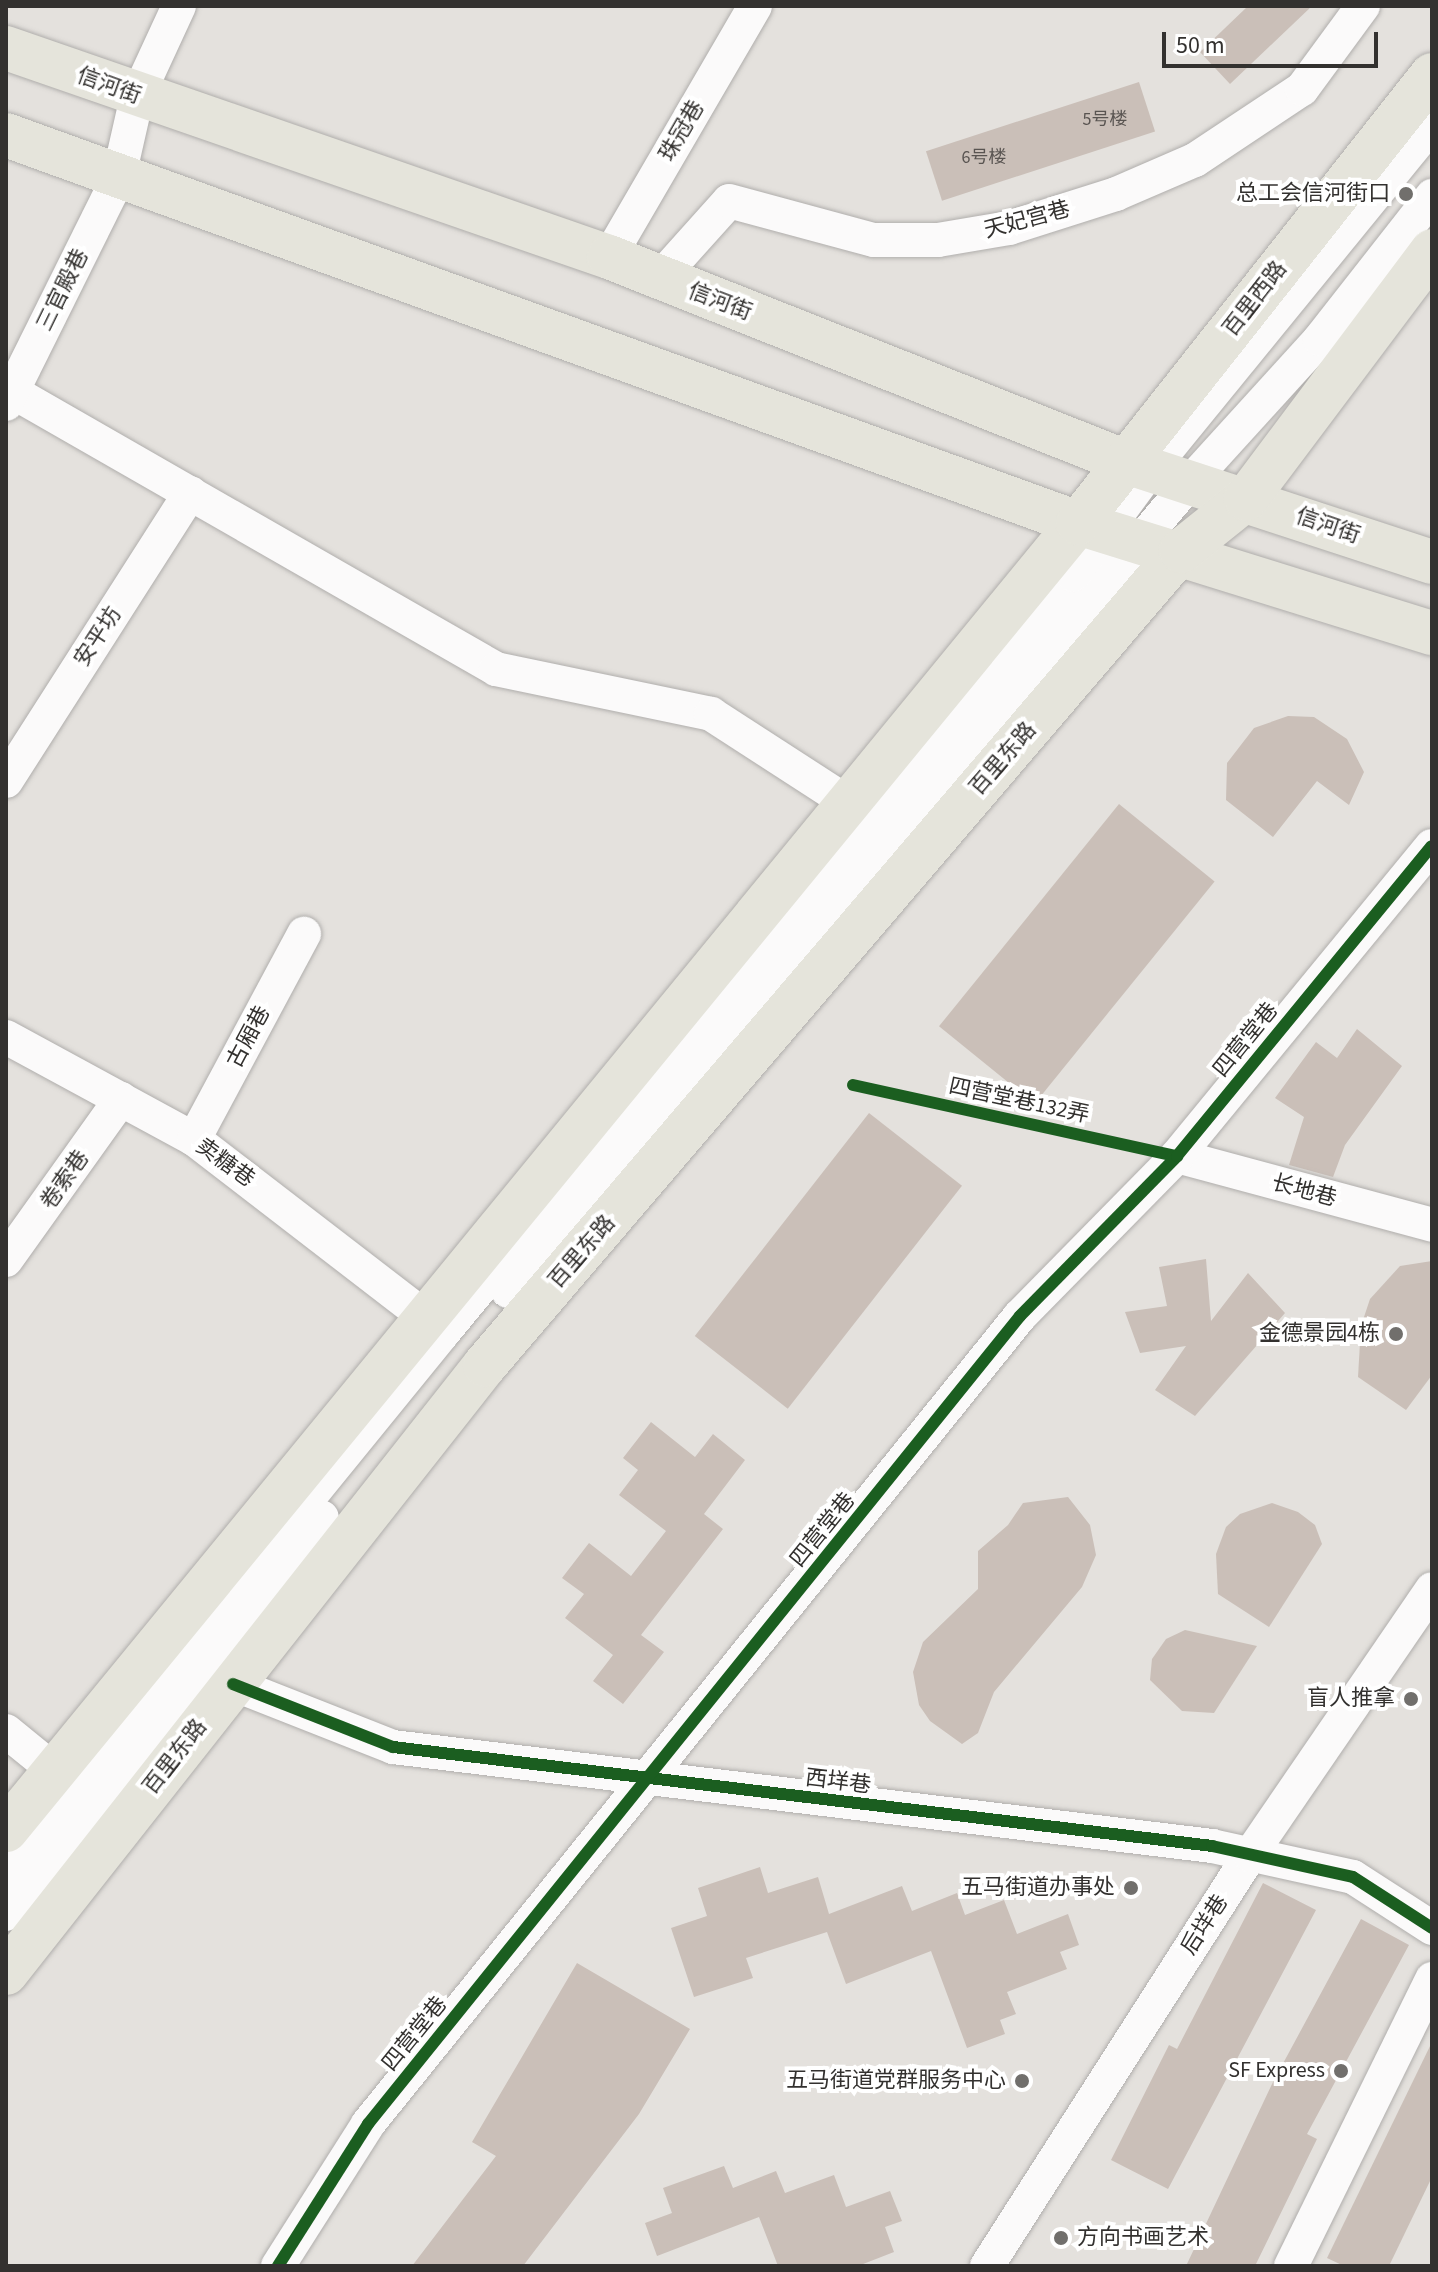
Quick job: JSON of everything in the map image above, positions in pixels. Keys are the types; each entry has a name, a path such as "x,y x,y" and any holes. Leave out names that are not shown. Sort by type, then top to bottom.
{"main road":[{"name":"信河街","path":"6,48 137,97 609,257 1156,471 1432,562"},
{"name":"百里西路","path":"1127,537 1156,471 1432,75"},
{"path":"6,135 1127,537 1432,633"},
{"path":"6,1830 847,802 1127,537 1246,499 1432,251"},
{"name":"百里东路","path":"6,1973 485,1365 1127,537"}],"street":[{"name":"三官殿巷","path":"10,398 119,176 137,97 179,6"},
{"name":"珠冠巷","path":"609,257 755,6"},
{"name":"天妃宫巷","path":"660,278 729,201 874,240 938,240 1009,228 1116,194 1195,160 1302,89 1363,6"},
{"path":"6,1914 451,1358 1127,537 1156,471 1432,124"},
{"path":"1156,471 1320,339 1432,196"},
{"path":"10,398 190,493 496,669 711,714 847,802"},
{"name":"安平坊","path":"6,781 190,493"},
{"path":"6,1870 1127,537"},
{"name":"四营堂巷","path":"278,2266 368,2124 1020,1316 1177,1156 1432,846"},
{"name":"古厢巷","path":"194,1139 304,934"},
{"name":"卖糖巷","path":"6,1037 194,1139 425,1317"},
{"name":"卷索巷","path":"6,1260 121,1099"},
{"name":"长地巷","path":"1177,1156 1432,1225"},
{"name":"后垟巷","path":"987,2266 1250,1855 1432,1589"},
{"name":"西垟巷","path":"233,1684 393,1747 1250,1855 1353,1877 1432,1928"},
{"path":"6,1731 54,1770"},
{"path":"1291,2266 1432,1979"}],"building":[{"path":"1248,6 1312,6 1230,84 1200,52"},
{"path":"1139,82 1155,131 942,201 926,151"},
{"path":"1288,716 1314,717 1347,739 1364,772 1349,805 1317,781 1273,837 1226,800 1227,763 1254,728"},
{"path":"1119,804 1215,881 1035,1104 939,1026"},
{"path":"1357,1029 1402,1066 1345,1145 1333,1177 1289,1165 1304,1117 1275,1098 1316,1042 1337,1058"},
{"path":"869,1113 962,1186 788,1409 695,1336"},
{"path":"1206,1259 1211,1321 1248,1273 1285,1313 1195,1416 1155,1390 1186,1346 1140,1353 1125,1312 1167,1306 1159,1267"},
{"name":"金德景园4栋","path":"1432,1261 1432,1375 1406,1410 1358,1377 1361,1326 1370,1299 1400,1266"},
{"path":"651,1422 695,1457 713,1434 745,1460 704,1514 723,1529 641,1635 664,1652 623,1704 593,1681 613,1655 565,1618 584,1594 562,1578 589,1543 631,1576 666,1531 619,1495 638,1470 623,1458"},
{"path":"1068,1497 1090,1525 1096,1555 1082,1587 994,1692 978,1733 962,1744 930,1721 919,1705 913,1672 923,1642 978,1589 978,1551 1008,1525 1023,1503"},
{"path":"1272,1503 1298,1512 1315,1525 1322,1544 1269,1627 1218,1594 1216,1554 1226,1527 1240,1514"},
{"path":"1185,1630 1257,1646 1214,1713 1182,1711 1150,1680 1152,1659 1166,1639"},
{"path":"760,1867 768,1893 818,1877 829,1914 902,1886 912,1911 957,1893 965,1915 1004,1900 1017,1934 1068,1914 1079,1945 1060,1952 1067,1969 1007,1992 1016,2014 1000,2020 1005,2034 967,2048 931,1951 846,1984 827,1932 746,1958 753,1978 694,1997 671,1928 707,1916 698,1888"},
{"path":"1263,1883 1316,1910 1168,2189 1111,2160 1169,2045 1177,2049"},
{"path":"1361,1919 1409,1945 1307,2134 1317,2139 1255,2266 1186,2266 1273,2082"},
{"path":"577,1963 690,2029 639,2114 523,2266 412,2266 496,2156 472,2142"},
{"path":"1432,2042 1432,2177 1389,2266 1344,2266 1327,2258"},
{"path":"724,2166 733,2188 776,2171 785,2193 834,2175 846,2207 890,2191 902,2221 885,2227 894,2252 858,2266 778,2266 759,2217 657,2256 645,2223 672,2213 663,2188"}],"cycle path":[{"path":"278,2266 368,2124 1020,1316 1177,1156 1432,846"},
{"name":"四营堂巷132弄","path":"853,1085 1177,1156"},
{"path":"233,1684 393,1747 1212,1846 1353,1877 1432,1928"}],"place":[{"name":"总工会信河街口","path":"1406,194"},
{"name":"金德景园4栋","path":"1396,1334"},
{"name":"盲人推拿","path":"1411,1699"},
{"name":"五马街道办事处","path":"1131,1888"},
{"name":"SF Express","path":"1341,2071"},
{"name":"五马街道党群服务中心","path":"1022,2081"},
{"name":"方向书画艺术","path":"1061,2238"}]}
